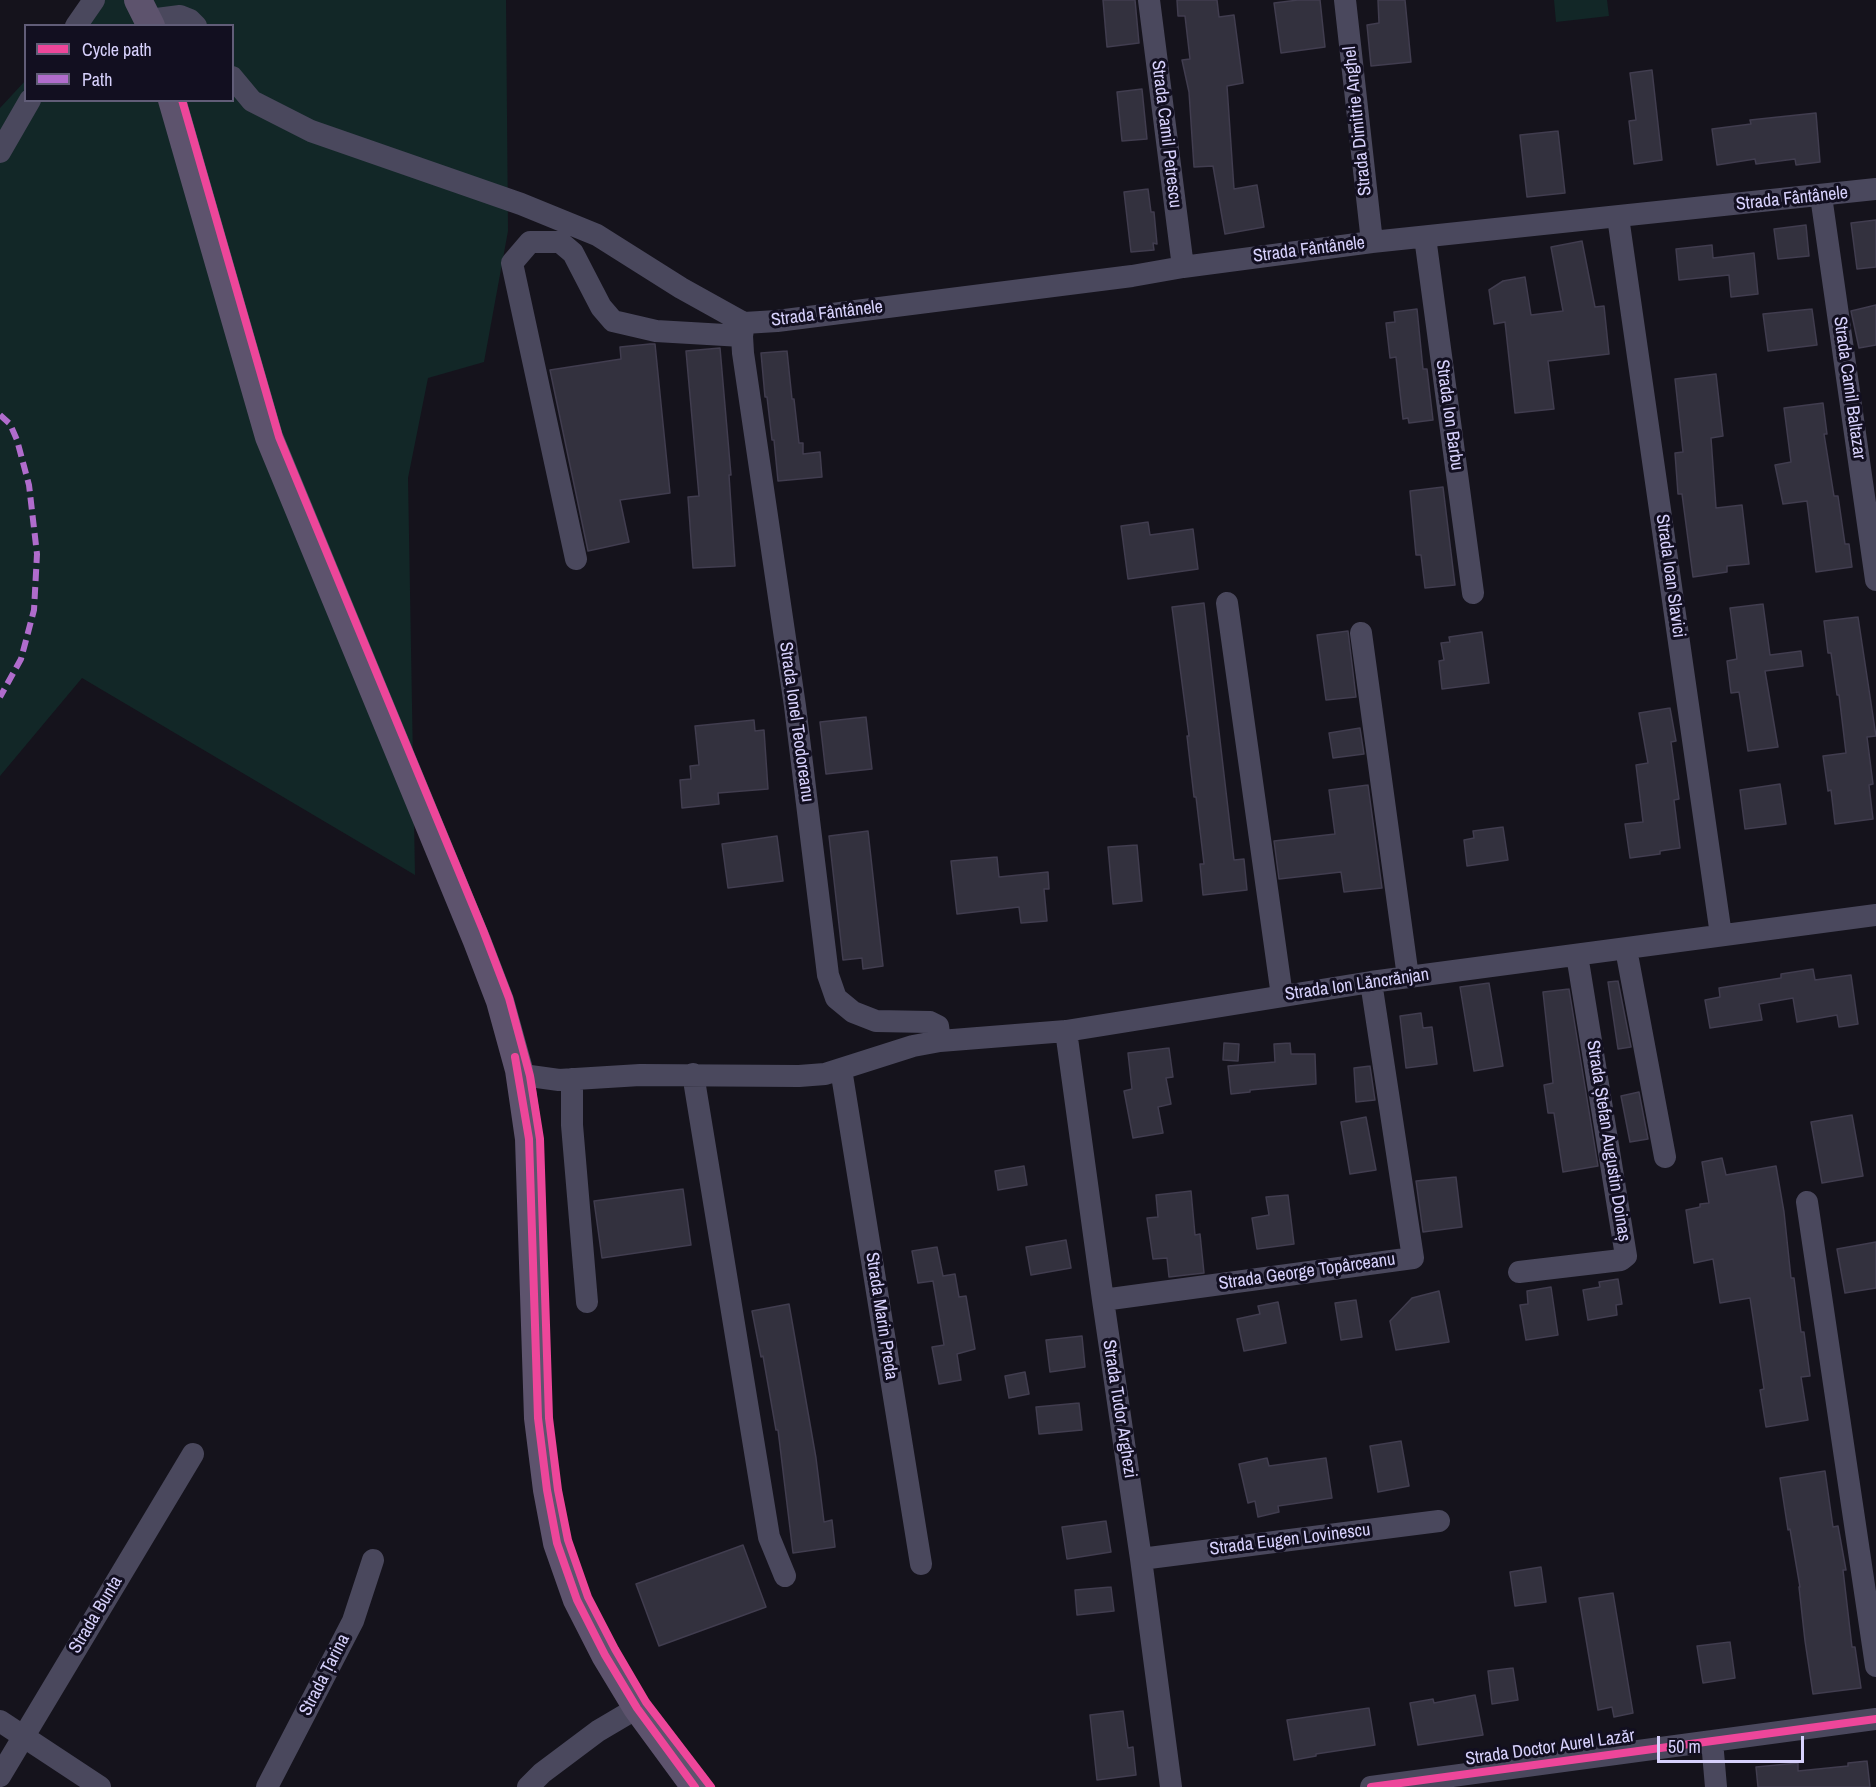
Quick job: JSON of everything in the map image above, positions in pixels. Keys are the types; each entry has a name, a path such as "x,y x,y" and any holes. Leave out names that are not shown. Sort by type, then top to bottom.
{"main road":[{"path":"173,102 269,437 500,1001 520,1084 529,1139 537,1418 557,1543 577,1600 605,1655 637,1708 695,1787"}],"street":[{"path":"77,24 94,0"},
{"name":"Strada Camil Petrescu","path":"1149,0 1182,267"},
{"name":"Strada Dimitrie Anghel","path":"1345,0 1372,242"},
{"path":"146,15 180,16 194,24"},
{"path":"234,79 252,101 311,131 521,204 597,235 743,330"},
{"path":"0,152 29,102"},
{"name":"Strada Fântânele","path":"576,559 512,263 530,242 560,242 573,253 601,307 613,321 656,331 743,330 777,321 1132,276 1182,267 1372,242 1876,189"},
{"name":"Strada Camil Baltazar","path":"1821,196 1876,580"},
{"name":"Strada Ioan Slavici","path":"1618,217 1721,935"},
{"name":"Strada Ion Barbu","path":"1425,237 1473,593"},
{"name":"Strada Ionel Teodoreanu","path":"743,330 795,706 828,975 836,998 853,1012 876,1021 930,1022 938,1026 940,1041"},
{"path":"1227,603 1282,996"},
{"path":"1361,633 1408,978"},
{"name":"Strada Ion Lăncrănjan","path":"520,1084 532,1089 565,1079 693,1074 799,1076 825,1074 913,1046 940,1041 1066,1031 1371,982 1876,915"},
{"path":"1626,949 1665,1157"},
{"name":"Strada Ștefan Augustin Doinaș","path":"1519,1272 1622,1260 1626,1256 1577,955"},
{"name":"Strada George Topârceanu","path":"1103,1300 1413,1257 1371,982"},
{"name":"Strada Tudor Arghezi","path":"1066,1031 1142,1559 1171,1787"},
{"name":"Strada Marin Preda","path":"841,1069 921,1564"},
{"path":"693,1074 769,1537 785,1576"},
{"path":"565,1079 572,1125 587,1302"},
{"path":"1807,1202 1876,1666"},
{"name":"Strada Bunta","path":"0,1776 193,1454"},
{"name":"Strada Eugen Lovinescu","path":"1142,1559 1439,1521"},
{"name":"Strada Țarina","path":"267,1787 353,1621 373,1560"},
{"path":"528,1787 542,1773 598,1731 637,1708"},
{"name":"Strada Doctor Aurel Lazăr","path":"1371,1787 1876,1719"},
{"path":"0,1721 100,1787"},
{"path":"1712,1742 1716,1787"}],"green space":[{"path":"101,0 506,0 508,231 484,362 428,378 408,478 415,875 82,678 0,776 0,108 24,82 24,102 234,102 234,24 78,24"},
{"path":"1554,0 1607,0 1609,16 1556,22"}],"building":[{"path":"1103,0 1135,0 1139,43 1107,47"},
{"path":"1177,0 1217,0 1219,17 1234,15 1243,83 1227,86 1234,189 1257,185 1264,227 1225,234 1213,166 1194,167 1189,92 1182,60 1190,59 1185,16 1178,16"},
{"path":"1320,0 1325,47 1281,53 1274,3"},
{"path":"1378,0 1405,0 1411,62 1371,66 1367,25 1379,23"},
{"path":"1652,70 1662,160 1634,164 1629,121 1636,120 1630,73"},
{"path":"1142,89 1147,139 1122,141 1117,92"},
{"path":"1816,113 1820,162 1796,165 1795,159 1756,164 1755,159 1717,165 1712,129 1751,124 1750,120"},
{"path":"1558,131 1565,193 1527,197 1520,135"},
{"path":"1148,189 1151,212 1154,212 1157,244 1153,243 1154,250 1131,252 1124,192"},
{"path":"1876,220 1876,267 1857,269 1851,223"},
{"path":"1806,225 1809,256 1778,259 1774,229"},
{"path":"1582,241 1595,307 1604,306 1609,354 1548,361 1554,409 1515,413 1505,322 1494,324 1489,290 1503,281 1525,277 1531,315 1563,311 1551,247"},
{"path":"1712,245 1713,258 1754,253 1758,294 1731,297 1729,275 1679,280 1676,249"},
{"path":"1876,305 1876,345 1859,348 1851,311"},
{"path":"1417,309 1423,369 1427,369 1433,420 1409,423 1408,418 1403,419 1396,357 1390,358 1386,323 1395,322 1394,312"},
{"path":"1812,309 1817,345 1768,351 1763,314"},
{"path":"655,344 670,493 620,500 629,542 588,551 550,370 621,359 620,347"},
{"path":"720,348 731,475 729,475 735,566 693,568 688,497 699,496 686,351"},
{"path":"787,351 799,443 803,443 803,454 820,452 822,477 778,481 774,440 772,440 767,397 765,397 761,353"},
{"path":"1716,374 1723,436 1711,438 1716,508 1742,505 1749,564 1727,566 1727,572 1693,577 1682,494 1678,494 1675,453 1683,452 1675,379"},
{"path":"1823,403 1827,434 1824,434 1834,496 1838,496 1845,544 1849,544 1852,567 1816,572 1807,501 1783,504 1775,465 1791,462 1784,408"},
{"path":"1443,487 1455,585 1425,588 1421,555 1416,555 1410,491"},
{"path":"1148,522 1150,535 1193,529 1198,569 1128,579 1121,526"},
{"path":"1204,603 1234,860 1244,859 1247,890 1203,895 1200,864 1204,864 1172,607"},
{"path":"1763,604 1770,655 1801,651 1803,666 1765,671 1778,747 1748,751 1739,692 1731,693 1727,661 1737,659 1730,608"},
{"path":"1858,617 1876,736 1867,737 1873,784 1869,785 1873,819 1835,824 1831,790 1828,791 1823,756 1846,753 1839,695 1837,695 1831,653 1828,653 1824,621"},
{"path":"1348,631 1356,697 1326,700 1317,635"},
{"path":"1482,632 1489,683 1442,689 1439,661 1444,660 1441,643 1450,642 1449,637"},
{"path":"1670,708 1676,741 1671,742 1679,799 1674,800 1680,848 1660,851 1660,854 1630,858 1625,824 1643,822 1636,765 1648,763 1639,713"},
{"path":"866,717 872,769 826,774 820,722"},
{"path":"754,720 755,731 764,730 768,789 718,793 719,804 682,808 680,780 691,779 690,766 699,765 695,726"},
{"path":"1360,728 1364,754 1333,758 1329,733"},
{"path":"1780,784 1786,824 1745,829 1740,790"},
{"path":"1368,785 1382,888 1344,892 1341,872 1279,879 1274,841 1335,834 1329,790"},
{"path":"1503,827 1508,860 1467,866 1464,840 1474,838 1473,831"},
{"path":"868,831 883,966 863,969 862,958 843,960 829,836"},
{"path":"777,836 783,881 728,888 722,844"},
{"path":"1137,845 1142,901 1113,904 1108,847"},
{"path":"997,857 999,877 1048,872 1049,889 1044,889 1047,921 1021,923 1019,907 957,914 951,861"},
{"path":"1813,969 1815,980 1851,975 1858,1024 1839,1027 1837,1015 1797,1022 1793,998 1759,1004 1762,1020 1710,1028 1705,1000 1720,997 1719,988 1781,978 1781,974"},
{"path":"1618,981 1631,1047 1618,1049 1608,982"},
{"path":"1489,983 1503,1066 1474,1071 1460,987"},
{"path":"1569,989 1598,1166 1563,1172 1554,1113 1548,1113 1544,1085 1553,1083 1543,992"},
{"path":"1421,1013 1423,1028 1432,1027 1437,1064 1406,1068 1400,1016"},
{"path":"1224,1043 1239,1044 1238,1061 1223,1060"},
{"path":"1290,1043 1291,1054 1315,1054 1316,1084 1231,1094 1228,1066 1275,1062 1274,1044"},
{"path":"1169,1048 1173,1077 1166,1078 1171,1104 1158,1107 1163,1133 1133,1138 1124,1091 1132,1089 1128,1053"},
{"path":"1370,1066 1375,1100 1356,1102 1354,1068"},
{"path":"1639,1092 1648,1139 1630,1142 1621,1096"},
{"path":"1852,1115 1863,1176 1822,1183 1811,1122"},
{"path":"1366,1117 1376,1170 1350,1174 1341,1122"},
{"path":"1722,1158 1726,1175 1776,1166 1784,1212 1791,1278 1794,1278 1810,1376 1801,1377 1808,1420 1766,1427 1760,1390 1764,1389 1750,1298 1720,1303 1713,1259 1694,1263 1686,1210 1709,1203 1702,1162"},
{"path":"1024,1166 1027,1185 998,1190 995,1171"},
{"path":"1456,1177 1462,1227 1423,1232 1416,1181"},
{"path":"683,1189 691,1245 602,1258 594,1201"},
{"path":"1191,1191 1195,1235 1200,1234 1204,1273 1169,1277 1167,1258 1153,1259 1147,1218 1158,1217 1156,1195"},
{"path":"1288,1195 1294,1244 1257,1249 1252,1218 1269,1215 1266,1197"},
{"path":"1066,1240 1071,1268 1031,1275 1026,1247"},
{"path":"1876,1242 1876,1288 1845,1293 1837,1249"},
{"path":"937,1247 943,1276 955,1274 959,1297 966,1296 975,1349 957,1354 961,1380 939,1384 932,1347 944,1345 933,1281 918,1283 912,1251"},
{"path":"1618,1279 1622,1304 1616,1305 1617,1315 1588,1320 1583,1290 1600,1287 1599,1282"},
{"path":"1551,1287 1558,1335 1526,1340 1520,1305 1528,1304 1527,1291"},
{"path":"1439,1291 1449,1342 1396,1350 1390,1321 1412,1298"},
{"path":"1356,1300 1362,1337 1341,1340 1335,1303"},
{"path":"1278,1302 1286,1343 1244,1351 1237,1319 1260,1314 1258,1306"},
{"path":"789,1304 816,1458 824,1522 832,1520 835,1547 793,1553 778,1430 776,1430 763,1356 761,1357 752,1311"},
{"path":"1082,1336 1085,1367 1050,1372 1046,1340"},
{"path":"1025,1372 1029,1394 1009,1398 1005,1376"},
{"path":"1079,1403 1082,1430 1039,1434 1036,1407"},
{"path":"1401,1441 1409,1486 1378,1492 1370,1446"},
{"path":"1267,1458 1269,1466 1326,1458 1332,1498 1278,1506 1279,1512 1258,1517 1255,1501 1248,1503 1239,1464"},
{"path":"1825,1471 1833,1527 1838,1526 1846,1570 1843,1570 1852,1647 1855,1647 1861,1688 1813,1694 1800,1587 1780,1478"},
{"path":"1106,1521 1111,1552 1067,1559 1062,1527"},
{"path":"743,1545 766,1607 659,1646 636,1584"},
{"path":"1541,1567 1546,1602 1515,1606 1510,1572"},
{"path":"1111,1587 1114,1611 1077,1615 1075,1590"},
{"path":"1613,1593 1633,1713 1614,1717 1612,1707 1598,1710 1579,1598"},
{"path":"1730,1642 1735,1678 1703,1683 1697,1646"},
{"path":"1513,1668 1518,1700 1492,1704 1488,1671"},
{"path":"1475,1695 1483,1735 1418,1745 1410,1703 1433,1699 1434,1703"},
{"path":"1369,1708 1375,1745 1316,1754 1316,1756 1294,1760 1287,1720"},
{"path":"1123,1711 1128,1748 1133,1747 1136,1775 1097,1780 1090,1715"},
{"path":"1867,1761 1870,1787 1758,1787 1756,1767 1798,1763 1798,1771 1848,1766 1848,1763"}],"marked path":[{"path":"0,415 10,424 17,440 29,485 37,554 34,610 21,659 0,697"}],"cycle path":[{"path":"183,102 279,437 483,930 509,998 530,1076 540,1139 549,1418 558,1490 568,1540 588,1597 615,1649 646,1702 711,1787"},
{"path":"515,1057 529,1139 538,1418 547,1490 557,1543 577,1600 605,1655 637,1708 695,1787"},
{"path":"1371,1787 1876,1719"}]}
